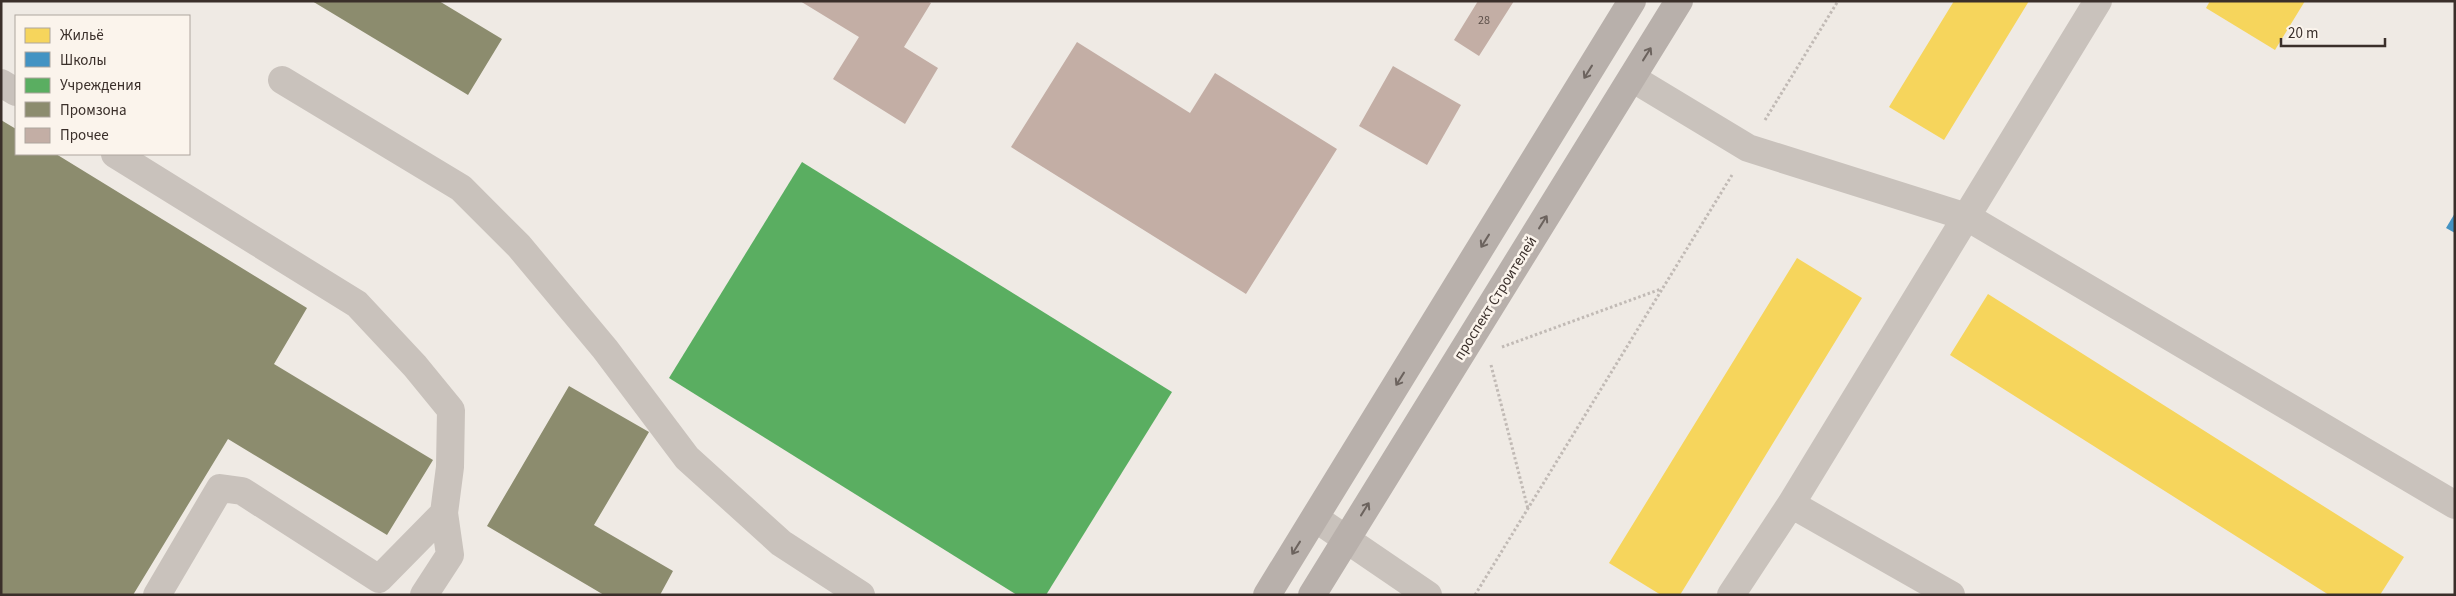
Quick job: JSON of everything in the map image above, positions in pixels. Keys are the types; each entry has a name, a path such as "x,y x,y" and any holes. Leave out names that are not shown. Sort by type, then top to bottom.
{"main road":[{"path":"1267,595 1632,1"},
{"name":"проспект Строителей","path":"1312,595 1679,1"}],"street":[{"path":"1731,595 1791,504 2098,1"},
{"path":"1632,78 1748,148 1967,217 2455,505"},
{"path":"282,80 461,188 518,246 605,349 687,458 781,543 861,595"},
{"path":"1,83 15,91"},
{"path":"117,155 357,304 414,366 451,410 450,467 444,513 450,555 424,595"},
{"path":"157,595 220,488 242,491 379,579 444,513"},
{"path":"1791,504 1951,595"},
{"path":"1315,518 1428,595"}],"path":[{"path":"1475,595 1838,1"},
{"path":"1497,349 1662,288"},
{"path":"1490,362 1528,510"}],"building: Жильё":[{"path":"1954,1 2029,1 1944,140 1889,107"},
{"path":"2210,1 2305,1 2275,50 2206,8"},
{"path":"1797,258 1862,298 1680,595 1661,595 1609,563"},
{"path":"1988,294 2404,557 2380,595 2329,595 1950,355"}],"building: Школы":[{"path":"2455,213 2455,233 2446,228"}],"building: Учреждения":[{"path":"802,162 1172,392 1046,595 1017,595 669,378"}],"building: Промзона":[{"path":"312,1 439,1 502,39 468,95"},
{"path":"1,120 15,128 15,155 58,155 307,308 274,364 433,460 387,535 228,439 133,595 1,595"},
{"path":"569,386 649,432 594,525 673,571 660,595 604,595 487,526"}],"building: Прочее":[{"path":"800,1 927,1 931,3 904,47 938,68 905,124 833,79 859,37"},
{"path":"1478,1 1514,1 1479,56 1454,40"},
{"path":"1077,42 1190,113 1215,73 1337,149 1246,294 1011,147"},
{"path":"1393,66 1461,105 1427,165 1359,126"}]}
